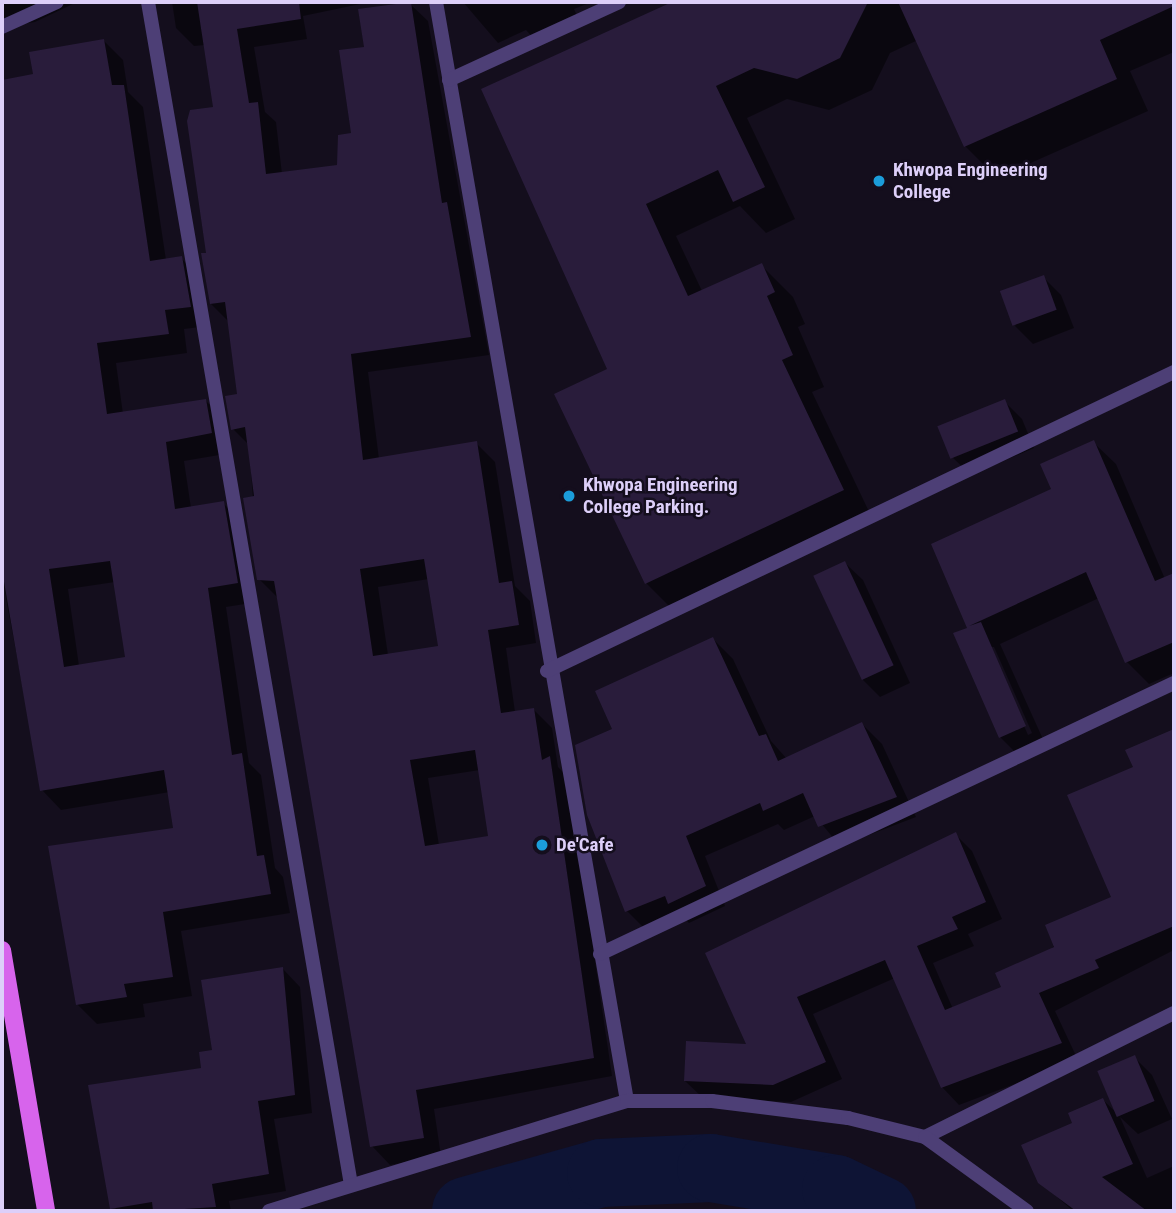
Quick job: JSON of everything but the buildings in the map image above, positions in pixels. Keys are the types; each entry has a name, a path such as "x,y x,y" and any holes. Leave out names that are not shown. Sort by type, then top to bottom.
{"main road":[{"path":"2,950 46,1211"}],"street":[{"path":"2,27 57,2"},
{"path":"148,2 351,1185"},
{"path":"436,2 548,671 626,1101"},
{"path":"449,80 619,2"},
{"path":"548,671 1174,372"},
{"path":"600,954 1174,683"},
{"path":"925,1137 1174,1013"},
{"path":"269,1211 626,1101 712,1101 848,1118 925,1137 1027,1211"}],"waterway":[{"path":"466,1211 601,1173 711,1168 836,1189 882,1211"}],"place":[{"name":"Khwopa Engineering College","path":"879,181"},
{"name":"Khwopa Engineering College Parking.","path":"569,496"},
{"name":"De'Cafe","path":"542,845"}]}
